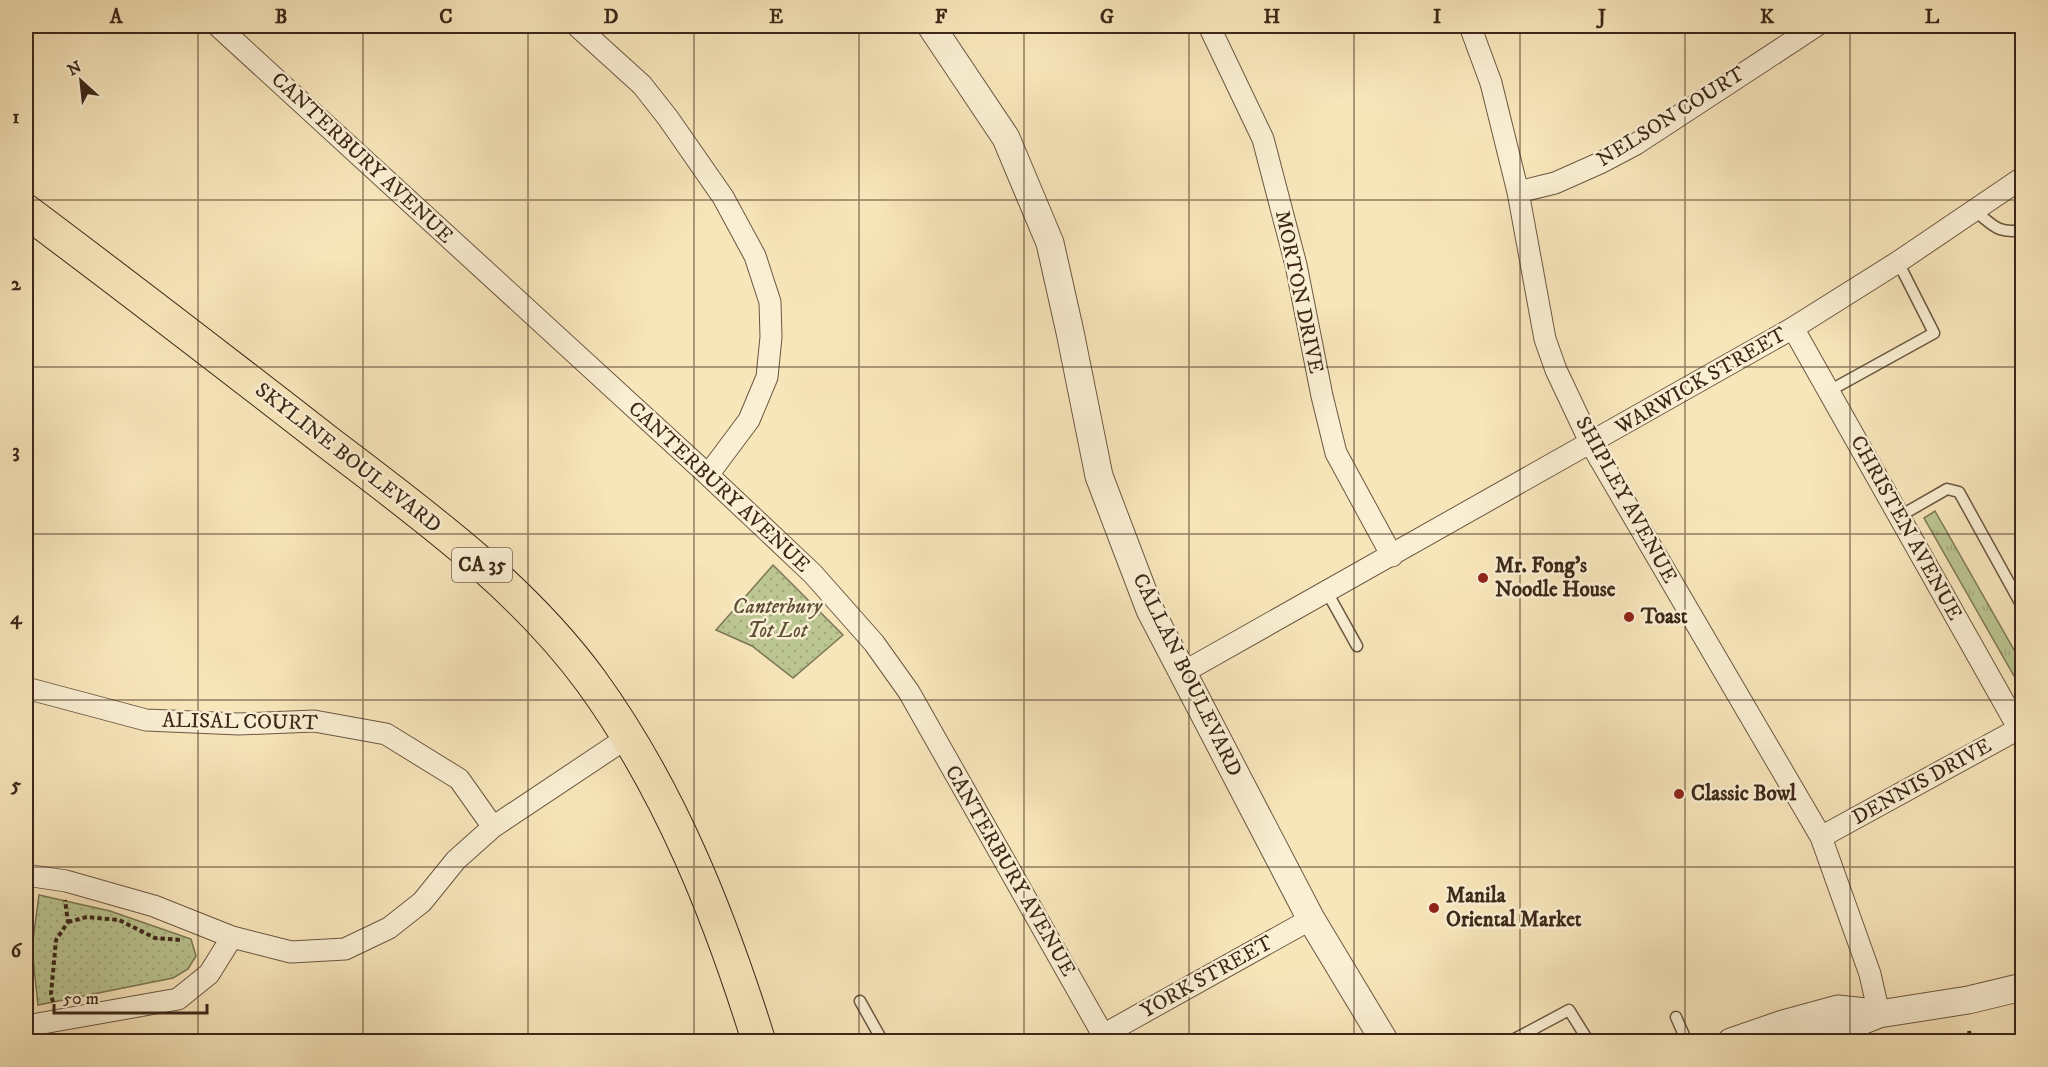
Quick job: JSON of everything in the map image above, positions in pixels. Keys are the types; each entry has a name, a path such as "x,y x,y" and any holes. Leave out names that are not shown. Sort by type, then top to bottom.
{"main road":[{"name":"SKYLINE BOULEVARD","path":"26,211 401,498 466,551 547,627 590,680 628,737 663,798 694,861 719,921 759,1041"}],"street":[{"name":"CANTERBURY AVENUE","path":"218,26 708,475 813,574 874,643 909,692 1105,1038"},
{"path":"577,26 642,85 668,118 723,197 755,256 770,302 771,337 767,377 749,420 708,475"},
{"name":"CALLAN BOULEVARD","path":"931,26 1006,138 1050,243 1099,476 1150,610 1311,919 1385,1041"},
{"name":"MORTON DRIVE","path":"1209,26 1263,139 1296,266 1336,453 1392,556"},
{"name":"SHIPLEY AVENUE","path":"1470,26 1491,83 1518,192 1545,339 1556,370 1591,444 1821,837 1870,974 1879,1014"},
{"name":"NELSON COURT","path":"1518,192 1555,183 1636,144 1816,26"},
{"name":"WARWICK STREET","path":"1182,673 1793,328 1898,262 2022,178"},
{"name":"CHRISTEN AVENUE","path":"1793,328 2021,728"},
{"name":"ALISAL COURT","path":"26,688 146,720 240,724 314,721 386,734 459,779 493,827"},
{"name":"DENNIS DRIVE","path":"1821,837 2021,728"},
{"path":"26,875 66,881 154,906 232,937 291,952 345,949 389,928 422,902 456,860 493,827 628,737"},
{"name":"YORK STREET","path":"1105,1038 1311,919"},
{"path":"26,1026 178,999 209,974 232,937"},
{"path":"1795,1041 1844,1028 1879,1014 1968,1000 2022,987"},
{"path":"1731,1041 1838,1009 1879,1014"}],"lane":[{"path":"1974,210 1996,228 2008,232 2022,230"},
{"path":"1829,391 1934,333 1898,262"},
{"path":"1900,516 1947,489 1959,492 2022,606"},
{"path":"1328,592 1357,646"},
{"path":"860,1001 883,1041"},
{"path":"1509,1041 1569,1010 1589,1041"},
{"path":"1676,1017 1687,1041"}],"path":[{"path":"56,1020 51,994 56,940 68,922 66,881"},
{"path":"68,922 87,917 119,920 155,938 188,941"},
{"path":"2019,1019 2022,1031"},
{"path":"1968,1032 1972,1041 2007,1039 2021,1041"}],"green space":[{"path":"1935,511 2022,664 2022,690 1924,518"},
{"name":"Canterbury Tot Lot","path":"773,565 843,635 793,678 752,646 716,630"},
{"path":"39,895 110,911 191,939 196,956 188,969 173,978 38,1005 32,948"}],"place":[{"name":"Mr. Fong's Noodle House","path":"1483,578"},
{"name":"Toast","path":"1629,617"},
{"name":"Classic Bowl","path":"1679,794"},
{"name":"Manila Oriental Market","path":"1434,908"}]}
